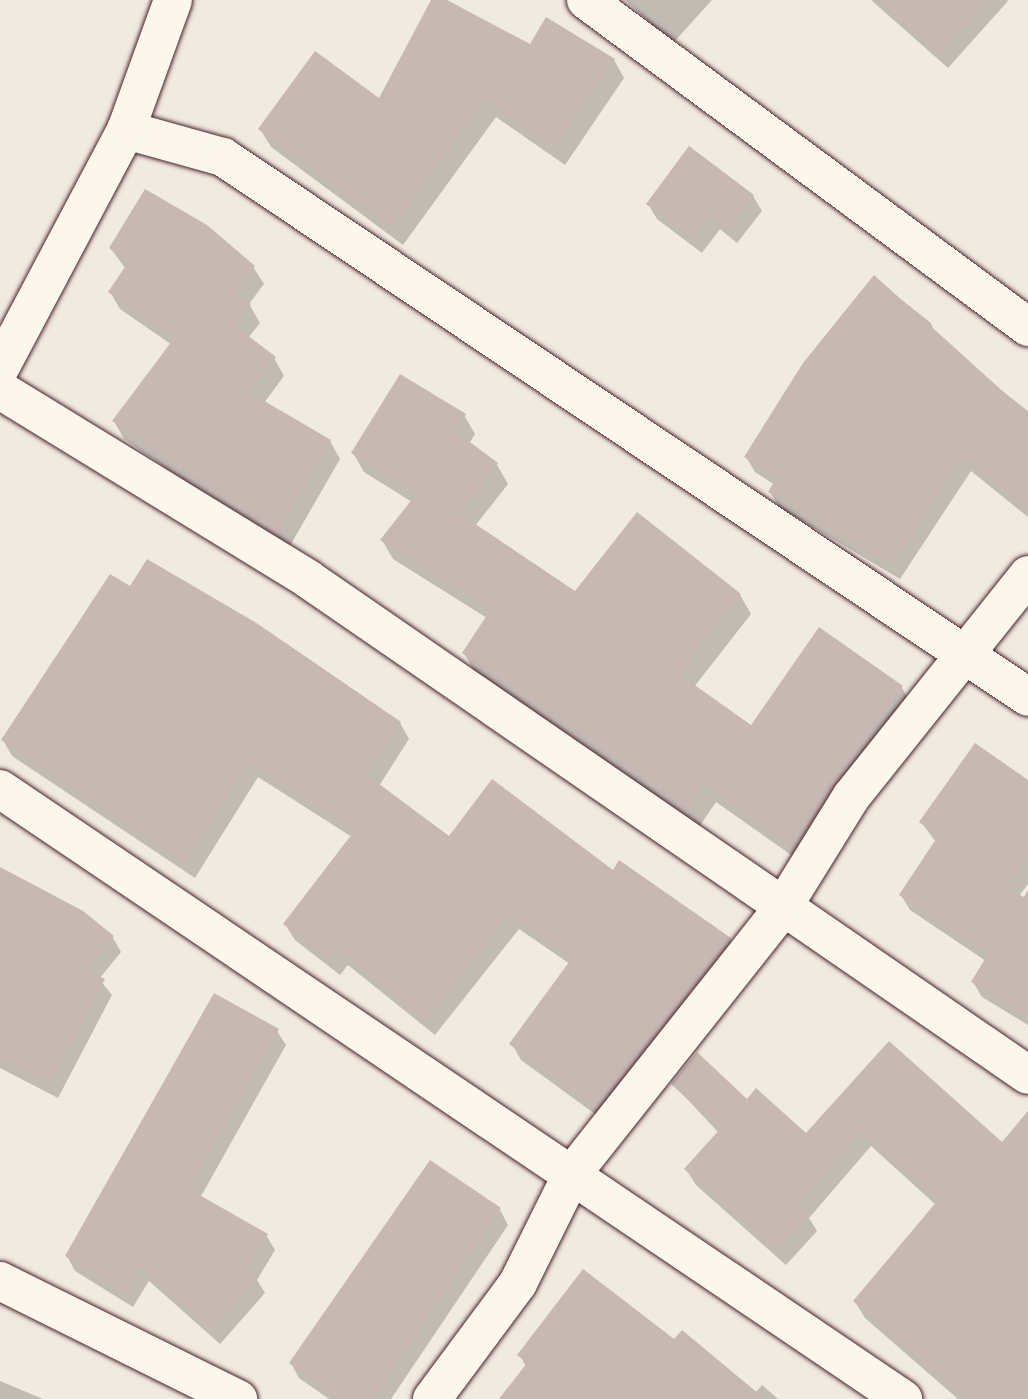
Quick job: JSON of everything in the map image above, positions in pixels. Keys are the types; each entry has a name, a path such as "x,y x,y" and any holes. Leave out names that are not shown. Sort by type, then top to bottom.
{"street":[{"path":"0,368 126,130 173,0"},
{"path":"586,0 1028,327"},
{"path":"126,130 223,156 1028,697"},
{"path":"0,390 308,579 781,910 1028,1075"},
{"path":"432,1399 518,1283 572,1174 781,910 851,797 1028,575"},
{"path":"0,789 903,1399"},
{"path":"0,1281 238,1399"}],"building":[{"path":"431,0 447,0 530,44 546,17 615,59 554,147 485,100 392,228 258,129 315,51 379,98"},
{"path":"878,0 987,0 939,54"},
{"path":"689,146 754,195 728,229 711,215 693,239 646,204"},
{"path":"145,189 207,225 255,266 235,292 251,304 234,325 276,357 249,392 331,440 277,534 112,421 175,337 108,292 129,261 109,248"},
{"path":"874,275 1028,414 1028,510 962,457 892,565 768,492 777,477 744,457 803,363"},
{"path":"400,374 466,414 455,431 498,463 459,513 575,591 637,512 741,594 679,674 751,725 819,627 903,686 792,846 705,784 688,809 462,653 491,609 380,540 417,493 351,453"},
{"path":"147,559 258,624 401,722 367,775 449,836 492,779 613,870 619,860 731,938 597,1108 509,1044 572,958 509,914 426,1021 338,950 330,961 283,924 355,830 249,762 185,863 1,740 110,574 130,586"},
{"path":"975,743 1028,780 1028,857 1007,887 1024,897 1028,890 1028,1016 971,982 988,954 899,895 938,836 919,822"},
{"path":"0,867 83,911 114,936 87,970 105,979 50,1084 0,1058"},
{"path":"214,993 279,1029 189,1189 268,1234 247,1269 258,1278 211,1330 140,1268 125,1293 65,1256"},
{"path":"889,1041 1002,1142 1028,1111 1028,1399 965,1399 853,1301 938,1200 861,1132 798,1204 809,1214 776,1250 684,1169 720,1129 671,1084 697,1052 747,1099 756,1088 806,1133"},
{"path":"430,1160 501,1208 373,1399 340,1399 289,1363"},
{"path":"583,1269 674,1339 682,1330 765,1399 499,1399 527,1363 517,1355"}]}
